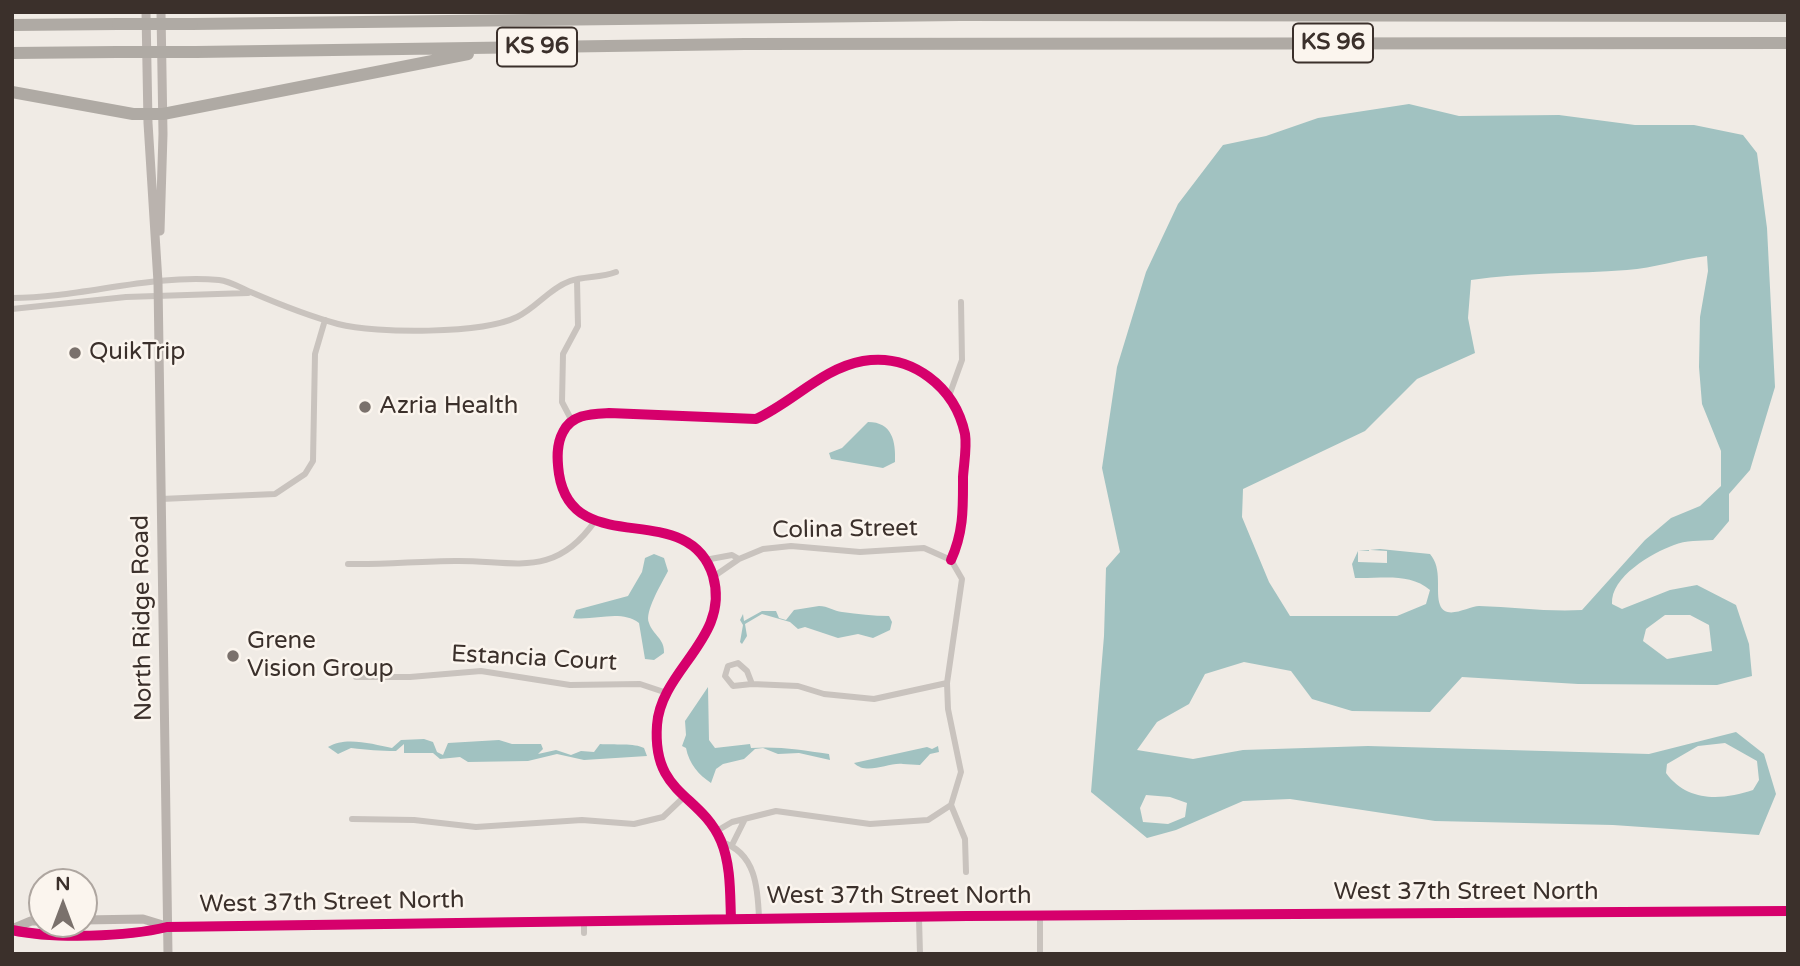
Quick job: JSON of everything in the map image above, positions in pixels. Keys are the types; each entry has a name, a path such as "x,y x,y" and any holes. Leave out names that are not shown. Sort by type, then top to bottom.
{"highway":[{"path":"455,12 594,19"},
{"name":"KS 96","path":"12,26 960,15 1788,16"},
{"name":"KS 96","path":"12,53 562,46 1788,43"},
{"path":"12,92 148,115 163,114 442,58 562,46"}],"street":[{"name":"North Ridge Road","path":"146,12 148,115 158,282"},
{"name":"North Ridge Road","path":"162,12 163,114 158,297 168,954"},
{"path":"12,298 158,282 221,280 325,320 365,329 492,326 519,316 555,289 578,280 599,278 616,272"},
{"path":"572,421 562,402 563,355 578,326 578,280"},
{"path":"12,309 107,298 253,293"},
{"path":"949,396 962,360 961,302"},
{"path":"161,499 275,494 297,481 313,461 314,354 325,320"},
{"path":"716,832 732,822 776,811 849,823 917,823 941,814 951,805 961,772 948,709 947,683 962,589 959,571 951,559 963,524 965,438 949,396 917,369 893,361 866,361 839,368 776,410 756,419 609,413 585,415 572,421 561,436 558,449 560,478 573,505 595,521 611,526 659,530 680,537 705,561 713,577 714,605 709,631 667,693 657,723 657,745 662,768 716,832 721,842 730,884 731,919"},
{"path":"348,565 460,561 518,566 543,561 567,550 595,521"},
{"name":"Colina Street","path":"713,577 739,559 763,550 791,546 860,552 924,548 951,559"},
{"name":"Colina Street","path":"705,561 732,555 739,559"},
{"path":"752,684 747,671 738,663 728,666 725,676 733,686 798,686 824,694 874,699 947,683"},
{"name":"Estancia Court","path":"356,677 410,677 481,671 569,685 640,684 667,693"},
{"path":"352,819 414,820 476,827 582,820 634,824 663,817 684,797"},
{"path":"951,805 965,839 966,872"},
{"path":"732,845 744,821"},
{"path":"721,842 732,845 753,869 760,919"},
{"name":"West 37th Street North","path":"12,930 31,934 144,933 167,927 584,920 1788,911"},
{"path":"919,918 920,954"},
{"path":"1040,918 1040,954"},
{"name":"West 37th Street North","path":"98,920 143,919 167,927"},
{"path":"584,920 584,933"},
{"name":"West 37th Street North","path":"12,930 28,922"}],"water":[{"path":"1409,104 1459,116 1559,115 1635,125 1694,125 1743,135 1757,153 1767,228 1775,387 1750,470 1729,494 1729,521 1713,540 1678,543 1644,560 1618,585 1612,604 1622,609 1670,590 1697,585 1736,605 1749,644 1752,676 1717,685 1578,684 1462,677 1430,712 1352,711 1312,699 1291,671 1244,662 1205,674 1189,704 1157,722 1137,750 1193,759 1243,750 1368,746 1649,754 1736,732 1764,754 1776,794 1759,835 1613,825 1435,821 1290,799 1243,801 1176,830 1147,838 1091,792 1104,636 1106,568 1120,552 1102,468 1117,367 1146,272 1178,204 1223,145 1266,136 1318,118","holes":["1707,256 1708,271 1700,317 1699,367 1702,404 1721,451 1721,486 1700,506 1671,518 1645,540 1582,610 1479,606 1447,612 1440,605 1438,573 1430,554 1380,549 1358,551 1352,564 1355,578 1394,578 1422,584 1430,590 1426,604 1397,616 1290,616 1269,582 1242,517 1243,489 1365,431 1417,379 1475,353 1468,318 1471,280 1627,270","1665,615 1690,615 1709,625 1712,651 1667,659 1643,641 1646,629","1725,743 1757,761 1759,780 1753,790 1730,796 1706,796 1685,790 1675,783 1666,773 1667,764 1698,746","1146,795 1170,797 1187,803 1185,817 1168,824 1143,822 1140,808"]},
{"path":"868,422 882,425 891,434 895,447 895,462 883,468 831,459 829,453 842,448"},
{"path":"654,554 664,558 668,571 654,597 648,618 664,648 664,653 654,660 645,659 639,623 632,619 616,616 573,618 576,610 628,596 642,572 645,558"},
{"path":"819,606 842,612 889,616 892,622 890,630 873,638 858,634 838,638 805,627 798,629 790,622 762,614 745,624 747,636 742,644 740,642 743,625 740,620 743,614 744,621 762,611 776,611 779,618 786,620 794,610"},
{"path":"708,687 709,740 715,748 750,744 751,748 763,748 755,749 744,759 723,764 716,769 711,783 695,768 686,748 682,746 686,735 685,721"},
{"path":"424,739 433,742 437,752 443,755 448,743 499,740 512,744 541,744 543,749 538,754 556,750 571,755 581,751 594,752 600,744 640,746 644,748 647,756 584,760 557,754 528,761 468,762 460,757 440,759 433,753 404,753 404,744 396,751 351,748 338,754 328,747 351,741 392,748 401,740"},
{"path":"938,746 939,752 930,754 920,765 897,764 865,768 854,763 927,747 932,749"},
{"path":"763,748 829,754 830,760 799,753 778,754"}],"pier":[{"path":"1369,546 1371,550 1387,551 1387,563 1358,562 1358,551 1369,551"}],"cycle path":[{"path":"731,919 728,870 721,841 712,825 670,780 662,766 657,748 657,725 661,705 704,636 712,618 716,598 713,576 700,552 680,539 657,532 607,524 585,516 569,500 559,474 558,447 563,432 577,418 602,413 756,419 821,378 848,365 863,361 898,362 929,377 941,388 960,417 965,434 962,519 951,560"},
{"path":"12,930 48,935 90,936 167,927 967,916 1788,911"}],"place":[{"name":"QuikTrip","path":"75,353"},
{"name":"Azria Health","path":"365,407"},
{"name":"Grene Vision Group","path":"233,656"}]}
